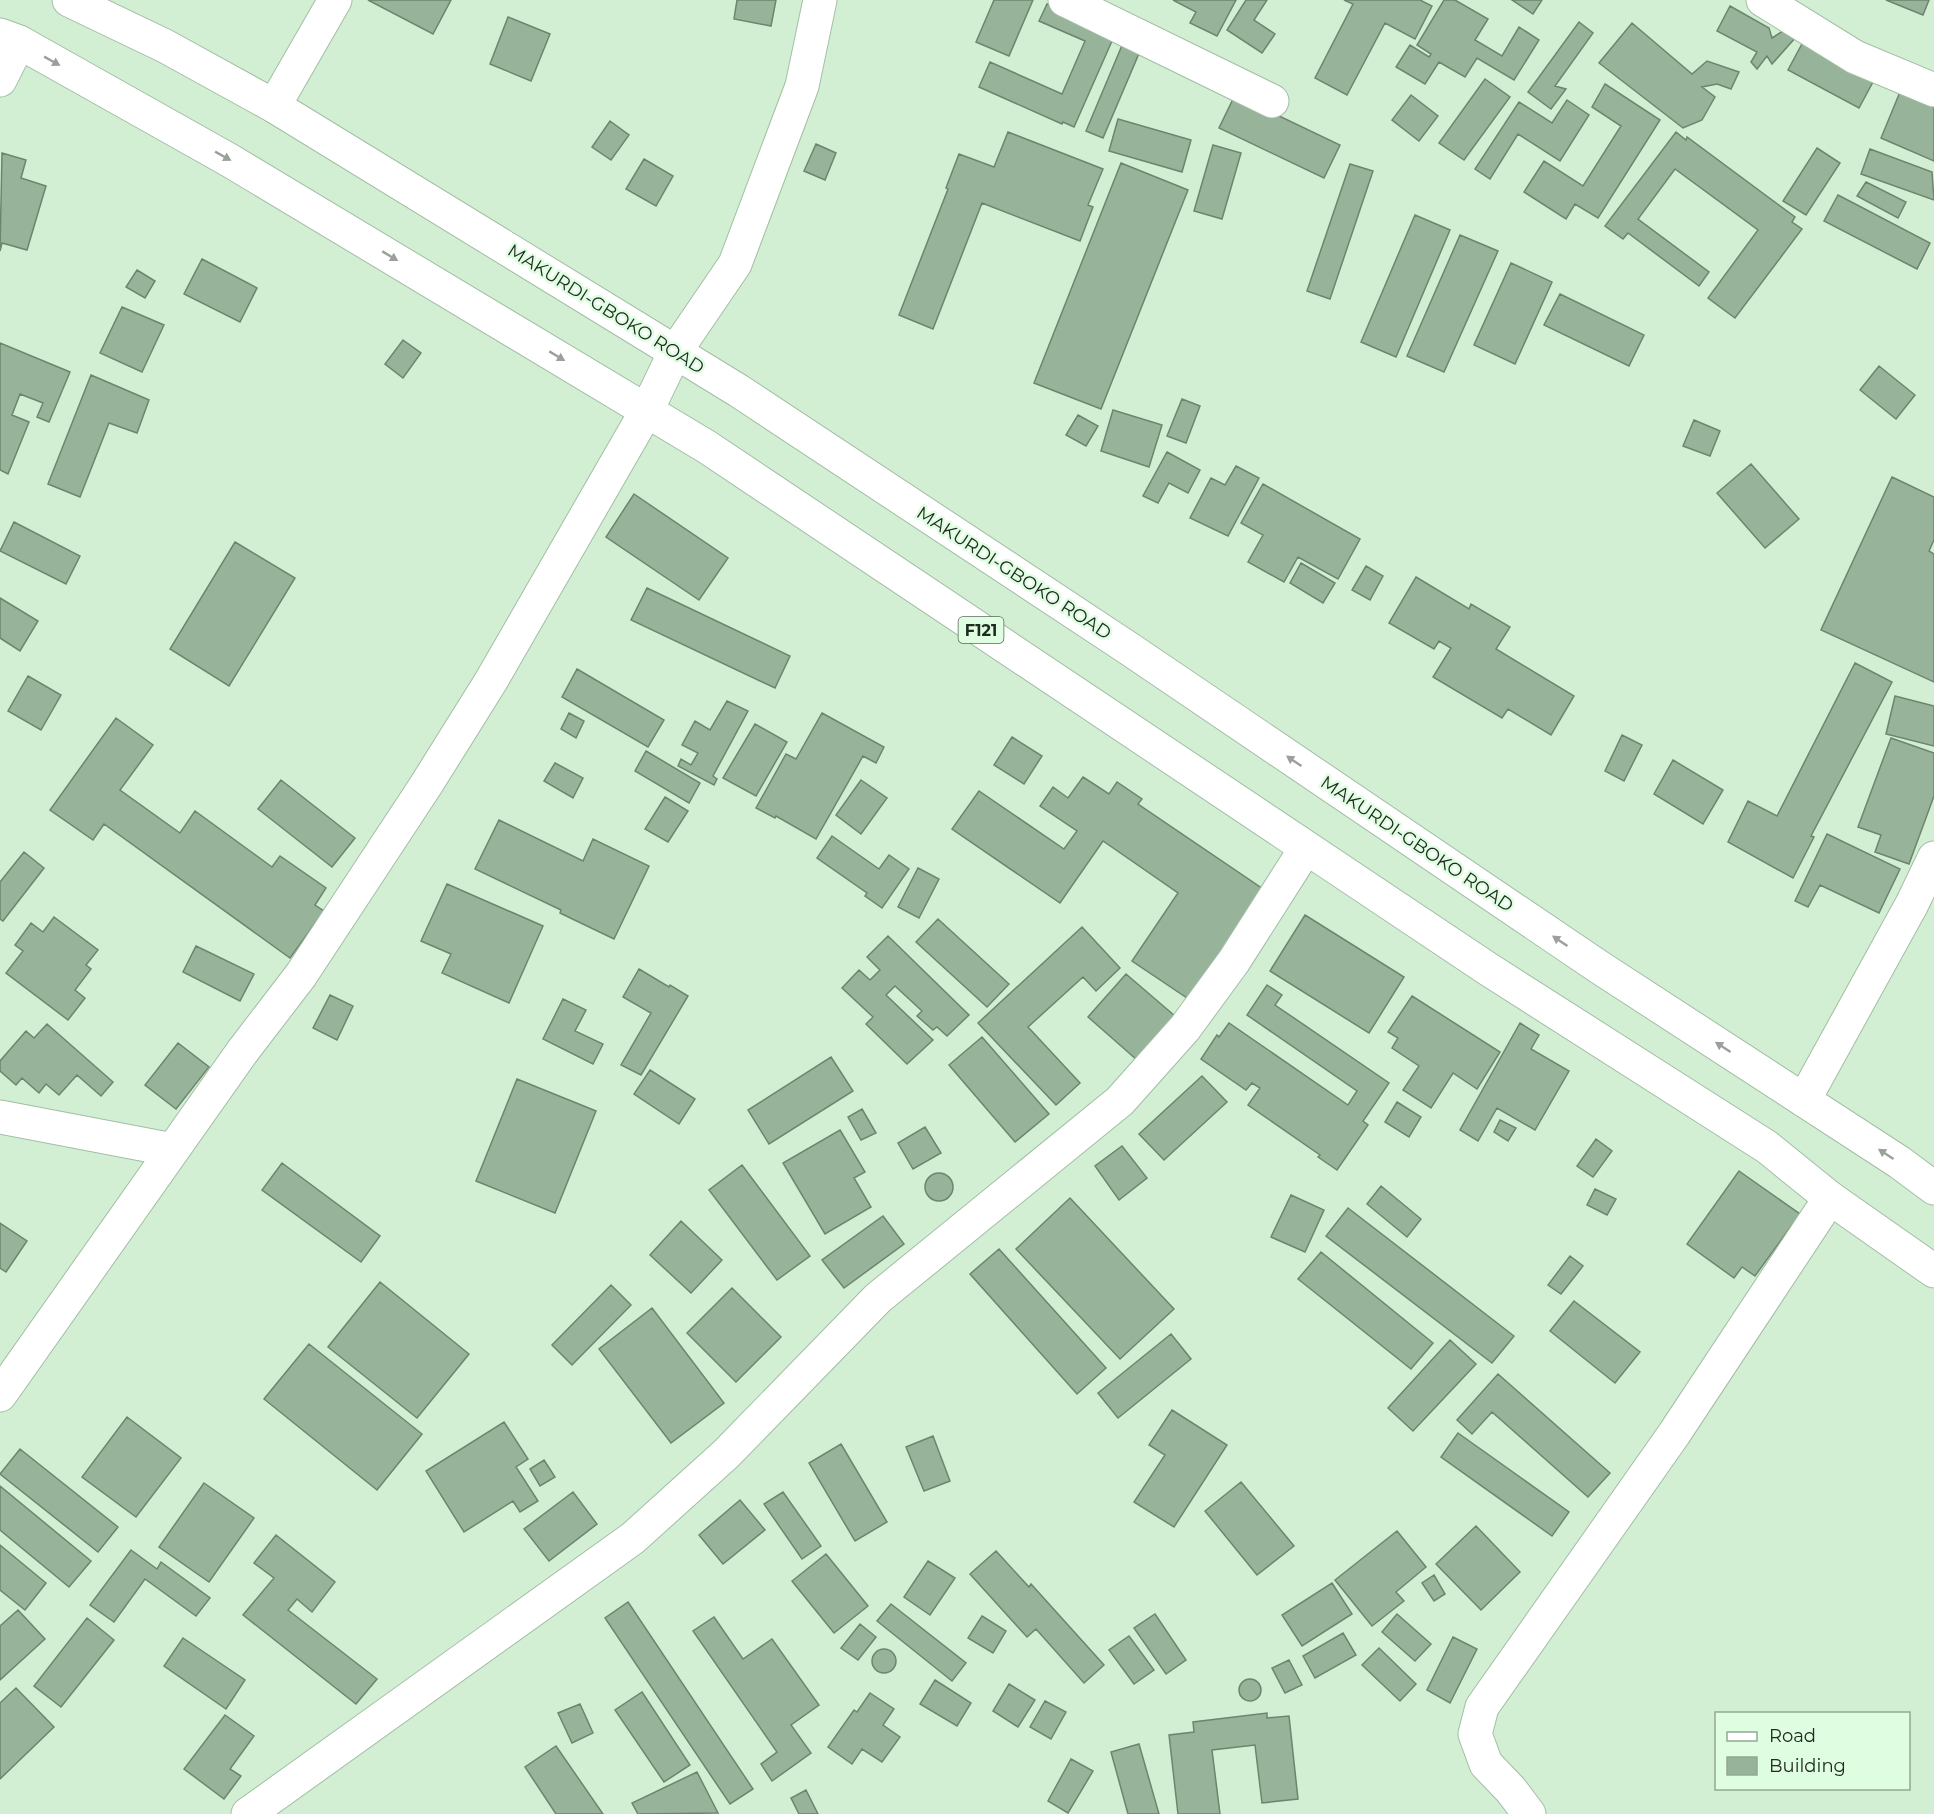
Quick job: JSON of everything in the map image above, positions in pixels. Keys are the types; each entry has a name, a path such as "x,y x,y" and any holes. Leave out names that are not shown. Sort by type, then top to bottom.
{"street":[{"name":"MAKURDI-GBOKO ROAD","path":"69,0 165,46 274,106 739,391 1128,648 1599,967 1899,1162 1934,1188"},
{"path":"274,106 334,0"},
{"path":"0,1395 242,1052 301,975 321,957 491,681 647,410 675,352 735,264 802,86 820,0"},
{"path":"1065,0 1272,101"},
{"path":"1763,0 1855,57 1934,90"},
{"path":"0,80 9,39"},
{"name":"F121","path":"9,39 229,160 707,447 1498,976 1767,1148 1830,1198 1934,1271"},
{"path":"248,1814 633,1538 726,1454 878,1298 1120,1101 1192,1019 1234,961 1306,848"},
{"path":"1804,1100 1912,904 1934,858"},
{"path":"0,1117 172,1150"},
{"path":"1529,1814 1511,1790 1486,1764 1475,1734 1482,1707 1674,1434 1830,1198"}],"building":[{"path":"368,0 451,0 433,34"},
{"path":"737,0 776,0 771,26 734,19"},
{"path":"994,0 1033,0 1009,56 976,42"},
{"path":"1173,0 1236,0 1217,36 1190,23 1196,12"},
{"path":"1246,0 1267,0 1254,20 1275,34 1262,53 1227,30"},
{"path":"1344,0 1420,0 1432,6 1415,39 1385,23 1347,95 1315,78 1353,4"},
{"path":"1444,0 1455,0 1488,19 1475,40 1502,56 1519,27 1539,40 1514,80 1477,58 1465,77 1439,62 1425,84 1396,67 1410,45 1429,57 1431,54 1417,45"},
{"path":"1512,0 1542,0 1533,14"},
{"path":"1886,0 1929,0 1923,15"},
{"path":"1047,4 1116,32 1074,127 1063,122 1062,124 979,87 990,62 1062,94 1085,41 1039,21"},
{"path":"1730,6 1769,28 1772,38 1786,29 1796,37 1772,64 1767,56 1757,69 1751,62 1757,52 1717,31"},
{"path":"508,17 550,34 531,81 490,64"},
{"path":"1579,22 1593,33 1555,86 1566,89 1551,109 1528,92"},
{"path":"1632,23 1692,74 1707,61 1739,72 1731,89 1717,84 1702,87 1715,97 1702,120 1683,128 1599,63"},
{"path":"1803,42 1874,80 1859,108 1788,70"},
{"path":"1123,43 1140,51 1103,138 1086,131"},
{"path":"1485,79 1510,97 1464,160 1439,143"},
{"path":"1605,84 1660,120 1598,218 1575,204 1566,219 1524,192 1544,161 1583,186 1621,126 1592,107"},
{"path":"1900,92 1934,107 1934,161 1881,138"},
{"path":"1235,95 1340,145 1324,178 1219,128"},
{"path":"1411,95 1438,116 1419,141 1392,120"},
{"path":"1567,100 1589,115 1560,161 1518,134 1490,179 1475,169 1519,102 1552,123"},
{"path":"1118,119 1191,140 1182,172 1109,151"},
{"path":"610,121 629,135 611,160 592,147"},
{"path":"1008,132 1103,169 1088,205 1093,207 1080,241 982,203 933,329 899,315 948,189 946,188 959,154 994,167"},
{"path":"1676,132 1686,140 1687,137 1795,217 1792,222 1802,229 1735,318 1708,298 1758,230 1675,169 1638,219 1709,272 1699,286 1628,233 1623,239 1605,226"},
{"path":"816,144 836,153 825,180 804,171"},
{"path":"1213,145 1241,153 1222,219 1194,211"},
{"path":"1817,148 1840,163 1806,215 1783,201"},
{"path":"1870,149 1932,172 1934,200 1861,174"},
{"path":"2,153 26,160 21,178 46,186 27,250 2,243 0,251"},
{"path":"644,159 673,176 656,206 626,189"},
{"path":"1121,163 1188,190 1101,409 1034,383"},
{"path":"1350,164 1373,171 1330,299 1307,291"},
{"path":"1866,182 1906,202 1898,218 1857,196"},
{"path":"1838,195 1930,243 1917,269 1824,221"},
{"path":"1415,215 1450,230 1396,357 1361,342"},
{"path":"1460,235 1498,251 1444,372 1407,356"},
{"path":"202,259 257,288 240,322 184,294"},
{"path":"1511,263 1552,282 1515,364 1474,345"},
{"path":"137,270 155,281 145,298 126,287"},
{"path":"1560,294 1644,335 1629,366 1544,325"},
{"path":"122,307 164,325 142,372 100,353"},
{"path":"403,340 421,353 403,378 385,364"},
{"path":"0,343 70,372 49,422 37,417 43,403 20,394 12,415 29,422 8,474 0,470"},
{"path":"1879,366 1915,395 1896,419 1860,390"},
{"path":"91,375 149,400 137,433 109,423 80,497 48,484"},
{"path":"1182,399 1200,406 1186,443 1167,436"},
{"path":"1113,410 1162,425 1149,467 1101,451"},
{"path":"1078,415 1098,426 1086,446 1066,435"},
{"path":"1694,420 1720,431 1710,456 1683,446"},
{"path":"1167,452 1200,470 1188,493 1169,483 1158,503 1143,496"},
{"path":"1751,464 1799,519 1765,548 1717,493"},
{"path":"1236,466 1259,478 1228,536 1190,518 1211,478 1225,485"},
{"path":"1892,477 1934,497 1934,540 1929,551 1934,554 1934,682 1821,630"},
{"path":"1263,484 1360,539 1338,579 1298,557 1284,582 1248,562 1263,535 1241,523"},
{"path":"634,494 728,558 699,600 606,537"},
{"path":"14,522 80,556 66,584 0,551"},
{"path":"235,542 295,578 229,686 170,649"},
{"path":"1301,563 1335,583 1323,603 1290,583"},
{"path":"1366,566 1383,576 1370,600 1352,590"},
{"path":"1416,577 1469,609 1471,604 1510,627 1496,649 1574,696 1551,735 1508,709 1502,718 1433,677 1451,648 1439,641 1434,649 1389,623"},
{"path":"647,588 790,656 775,688 631,620"},
{"path":"0,598 38,621 20,651 0,638"},
{"path":"1855,663 1892,682 1811,836 1814,837 1793,878 1728,842 1748,801 1777,816"},
{"path":"577,669 664,720 648,747 562,697"},
{"path":"28,676 61,695 41,730 8,711"},
{"path":"1895,696 1934,706 1934,746 1886,734"},
{"path":"727,701 748,711 713,776 717,779 714,785 678,766 681,759 691,765 698,753 682,745 695,721 710,730"},
{"path":"569,713 584,721 576,738 561,729"},
{"path":"822,713 884,747 876,763 863,756 816,839 776,816 775,818 756,808 786,754 796,759"},
{"path":"116,718 153,745 120,790 180,833 195,811 272,867 280,856 326,888 315,905 324,911 290,958 104,824 93,840 50,810"},
{"path":"755,724 787,742 756,796 723,778"},
{"path":"1622,735 1642,745 1624,781 1605,771"},
{"path":"1012,737 1042,756 1024,784 994,765"},
{"path":"1891,738 1934,753 1934,796 1909,864 1875,852 1881,835 1858,827"},
{"path":"646,751 700,783 689,803 635,771"},
{"path":"1673,760 1723,790 1703,824 1654,794"},
{"path":"555,763 583,778 573,798 544,781"},
{"path":"1083,777 1109,794 1117,782 1142,799 1138,804 1266,891 1190,1000 1132,961 1178,893 1103,841 1060,903 952,829 979,791 1064,849 1077,831 1040,806 1053,787 1068,798"},
{"path":"281,780 355,838 332,867 258,809"},
{"path":"861,780 887,798 861,834 836,815"},
{"path":"665,797 688,811 668,842 645,829"},
{"path":"499,820 583,861 593,839 649,866 614,939 560,913 561,910 475,869"},
{"path":"1827,834 1900,869 1879,913 1820,885 1808,907 1795,901"},
{"path":"832,836 879,869 889,855 909,869 882,908 865,896 867,893 817,858"},
{"path":"24,852 44,868 3,921 0,919 0,882"},
{"path":"918,868 939,879 919,918 898,907"},
{"path":"447,884 543,926 509,1003 442,973 451,954 421,941"},
{"path":"1305,915 1404,977 1369,1033 1270,971"},
{"path":"54,917 98,950 86,965 91,969 75,990 85,998 68,1020 6,973 23,951 15,945 31,923 43,932"},
{"path":"938,919 1009,984 987,1007 916,942"},
{"path":"1082,927 1120,968 1096,991 1083,977 1028,1027 1080,1083 1056,1105 978,1023"},
{"path":"888,936 969,1015 947,1036 937,1027 933,1030 917,1016 922,1011 895,986 886,995 933,1040 907,1064 866,1024 873,1017 842,988 859,970 870,980 880,970 867,957"},
{"path":"196,946 254,974 240,1001 183,972"},
{"path":"639,969 688,996 641,1075 621,1065 651,1013 623,997"},
{"path":"1126,974 1175,1016 1137,1060 1088,1017"},
{"path":"1267,985 1282,995 1275,1005 1389,1083 1363,1121 1368,1125 1337,1170 1318,1157 1320,1155 1248,1105 1260,1088 1252,1083 1246,1090 1201,1059 1217,1035 1219,1037 1229,1023 1348,1105 1357,1091 1247,1015"},
{"path":"330,995 353,1006 337,1040 313,1028"},
{"path":"1412,996 1500,1052 1477,1089 1453,1073 1431,1108 1403,1090 1419,1066 1392,1048 1398,1038 1388,1032"},
{"path":"563,999 586,1010 575,1031 603,1044 593,1064 543,1039"},
{"path":"1520,1023 1539,1035 1531,1049 1569,1071 1535,1130 1497,1108 1478,1141 1460,1130"},
{"path":"47,1024 113,1082 101,1096 77,1075 59,1095 46,1084 39,1093 22,1078 16,1085 0,1071 0,1061 26,1031 34,1038"},
{"path":"982,1037 1049,1114 1015,1142 949,1065"},
{"path":"178,1043 209,1067 176,1109 145,1085"},
{"path":"831,1057 853,1091 769,1144 748,1110"},
{"path":"650,1070 695,1099 679,1124 634,1094"},
{"path":"1202,1076 1227,1102 1164,1160 1139,1134"},
{"path":"517,1079 596,1111 555,1213 476,1181"},
{"path":"1397,1102 1421,1117 1409,1137 1385,1122"},
{"path":"862,1109 876,1133 861,1140 848,1117"},
{"path":"1500,1120 1516,1128 1508,1141 1494,1132"},
{"path":"925,1127 941,1153 913,1169 898,1143"},
{"path":"840,1130 865,1172 854,1178 871,1207 825,1234 783,1163"},
{"path":"1596,1139 1612,1151 1593,1177 1577,1166"},
{"path":"1122,1146 1147,1178 1119,1200 1095,1166"},
{"path":"282,1163 380,1236 361,1262 262,1190"},
{"path":"742,1165 810,1256 777,1280 709,1190"},
{"path":"1739,1171 1800,1214 1755,1276 1742,1267 1734,1278 1687,1244"},
{"path":"939,1173 949,1177 953,1187 949,1197 939,1201 929,1197 925,1187 929,1177"},
{"path":"1381,1186 1421,1219 1407,1237 1367,1204"},
{"path":"1595,1189 1616,1199 1607,1215 1587,1205"},
{"path":"1291,1195 1324,1210 1305,1252 1271,1237"},
{"path":"1070,1198 1174,1309 1120,1359 1016,1249"},
{"path":"1348,1208 1514,1336 1492,1363 1326,1236"},
{"path":"883,1216 904,1244 844,1288 822,1260"},
{"path":"681,1221 722,1260 691,1293 650,1255"},
{"path":"0,1223 27,1241 6,1272 0,1268"},
{"path":"999,1249 1106,1368 1077,1394 970,1274"},
{"path":"1321,1252 1433,1343 1411,1369 1298,1279"},
{"path":"1570,1256 1583,1266 1561,1294 1548,1285"},
{"path":"380,1282 469,1354 417,1418 328,1347"},
{"path":"611,1285 631,1305 572,1365 552,1345"},
{"path":"732,1288 781,1337 736,1382 687,1333"},
{"path":"1574,1301 1640,1352 1615,1383 1550,1331"},
{"path":"652,1308 724,1403 671,1443 599,1349"},
{"path":"1171,1334 1191,1359 1118,1418 1098,1393"},
{"path":"1450,1340 1476,1364 1413,1431 1388,1408"},
{"path":"309,1344 422,1434 377,1490 264,1399"},
{"path":"1498,1374 1610,1473 1588,1497 1492,1412 1472,1434 1457,1420"},
{"path":"1172,1410 1227,1445 1174,1527 1134,1502 1165,1455 1149,1445"},
{"path":"127,1417 181,1458 136,1517 82,1477"},
{"path":"504,1422 528,1459 516,1467 538,1501 520,1512 513,1501 464,1532 426,1471"},
{"path":"1458,1433 1569,1512 1552,1536 1441,1457"},
{"path":"933,1436 950,1481 924,1491 906,1447"},
{"path":"841,1444 887,1522 855,1541 809,1463"},
{"path":"20,1449 118,1527 98,1552 0,1474"},
{"path":"544,1460 555,1477 540,1486 530,1469"},
{"path":"1241,1482 1294,1546 1257,1575 1205,1511"},
{"path":"204,1483 254,1518 209,1582 159,1547"},
{"path":"0,1486 91,1561 69,1587 0,1530"},
{"path":"573,1492 597,1524 549,1561 524,1529"},
{"path":"783,1492 821,1546 802,1559 764,1504"},
{"path":"740,1500 765,1530 723,1564 699,1535"},
{"path":"1476,1526 1520,1572 1481,1610 1436,1564"},
{"path":"1397,1531 1426,1567 1396,1592 1404,1601 1372,1626 1335,1580"},
{"path":"276,1535 335,1582 312,1612 297,1599 288,1610 377,1679 356,1704 243,1615 274,1578 254,1563"},
{"path":"0,1545 46,1583 25,1610 0,1590"},
{"path":"131,1550 157,1569 161,1562 210,1598 196,1616 145,1579 114,1622 90,1605"},
{"path":"996,1551 1029,1587 1031,1584 1104,1665 1084,1683 1036,1629 1027,1637 970,1574"},
{"path":"826,1554 868,1606 834,1633 792,1581"},
{"path":"928,1561 955,1578 930,1615 904,1597"},
{"path":"1434,1575 1445,1594 1434,1601 1422,1583"},
{"path":"1332,1583 1352,1614 1302,1646 1282,1615"},
{"path":"628,1602 753,1789 730,1804 605,1618"},
{"path":"891,1604 966,1663 952,1681 877,1621"},
{"path":"18,1610 45,1639 0,1680 0,1626"},
{"path":"1155,1614 1186,1660 1166,1674 1134,1628"},
{"path":"1397,1614 1431,1644 1415,1661 1382,1632"},
{"path":"982,1616 1006,1631 993,1653 968,1638"},
{"path":"714,1617 743,1659 772,1639 819,1705 791,1725 811,1753 772,1781 761,1764 777,1752 693,1631"},
{"path":"87,1618 114,1640 61,1707 34,1686"},
{"path":"860,1624 876,1637 858,1660 841,1648"},
{"path":"1343,1633 1356,1655 1315,1678 1303,1656"},
{"path":"1129,1636 1154,1670 1134,1684 1109,1650"},
{"path":"1453,1637 1477,1649 1450,1703 1427,1690"},
{"path":"183,1638 245,1680 226,1709 164,1666"},
{"path":"1379,1648 1416,1684 1400,1701 1362,1665"},
{"path":"884,1649 889,1650 895,1656 895,1666 889,1672 884,1673 879,1672 873,1666 872,1661 873,1656 879,1650"},
{"path":"1289,1660 1302,1685 1285,1693 1272,1668"},
{"path":"1250,1679 1258,1682 1261,1690 1258,1698 1250,1701 1242,1698 1239,1690 1242,1682"},
{"path":"935,1680 971,1703 957,1726 920,1704"},
{"path":"1009,1684 1035,1700 1018,1727 993,1711"},
{"path":"16,1688 54,1727 0,1779 0,1703"},
{"path":"642,1692 690,1765 664,1782 615,1710"},
{"path":"870,1693 894,1709 883,1725 900,1737 882,1762 862,1749 852,1764 828,1747 854,1710 857,1712"},
{"path":"1045,1701 1066,1712 1051,1739 1030,1727"},
{"path":"580,1704 593,1733 572,1743 558,1713"},
{"path":"1267,1713 1267,1718 1289,1716 1298,1799 1262,1803 1255,1745 1212,1750 1220,1814 1178,1814 1169,1735 1194,1732 1193,1722"},
{"path":"225,1715 254,1736 230,1769 241,1776 224,1799 184,1769"},
{"path":"1139,1744 1159,1814 1128,1814 1111,1752"},
{"path":"556,1746 603,1814 556,1814 525,1767"},
{"path":"1071,1759 1093,1771 1068,1813 1048,1801"},
{"path":"697,1772 718,1813 638,1814 632,1803"},
{"path":"806,1790 818,1814 799,1814 791,1798"}]}
